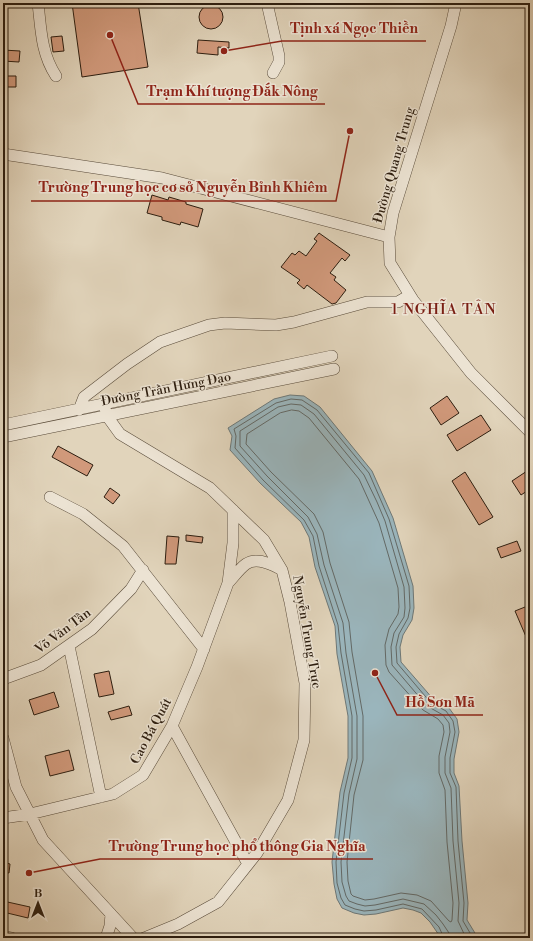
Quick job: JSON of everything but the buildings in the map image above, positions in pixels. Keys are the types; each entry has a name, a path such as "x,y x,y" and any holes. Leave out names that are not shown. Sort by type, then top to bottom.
{"street":[{"path":"38,3 42,42 47,58 56,76"},
{"path":"267,3 279,62 273,72"},
{"name":"Đường Quang Trung","path":"456,3 451,26 395,206 389,237 390,263 410,295 471,373 530,432"},
{"path":"3,154 162,178 389,237"},
{"path":"79,410 84,397 127,364 160,342 209,325 225,323 276,325 294,322 367,302 398,302 410,295"},
{"name":"Đường Trần Hưng Đạo","path":"3,425 332,356"},
{"name":"Đường Trần Hưng Đạo","path":"3,437 334,369"},
{"path":"244,375 247,387"},
{"path":"104,404 106,416"},
{"name":"Nguyễn Trung Trực","path":"106,416 120,434 210,488 264,540 282,570 290,602 305,683 304,740 288,800 257,853 218,902 178,924 144,938"},
{"path":"50,497 83,514 123,546 204,649"},
{"name":"Cao Bá Quát","path":"3,818 30,814 112,794 143,775 172,726 204,649 228,583 233,543 233,510"},
{"name":"Cao Bá Quát","path":"228,583 246,564 257,561 275,566 282,570"},
{"name":"Võ Văn Tần","path":"3,679 41,665 92,629 131,589 143,570"},
{"path":"69,646 101,797"},
{"path":"172,726 248,864"},
{"path":"3,738 16,787 43,840 133,938"},
{"path":"106,938 110,926 111,914"},
{"path":"3,936 12,938"}],"water":[{"path":"290,395 304,396 320,407 372,471 393,518 413,586 414,608 412,620 403,635 400,647 401,662 434,700 449,708 457,719 459,732 454,759 454,773 459,786 462,841 468,903 467,920 478,938 441,938 430,922 421,913 413,910 403,908 364,915 342,908 337,899 332,862 340,792 348,758 348,716 337,654 335,626 315,567 309,537 301,522 260,483 230,450 232,436 228,428 274,399"}],"place":[{"name":"Trạm Khí tượng Đắk Nông","path":"110,35"},
{"name":"Tịnh xá Ngọc Thiền","path":"224,51"},
{"name":"Trường Trung học cơ sở Nguyễn Bỉnh Khiêm","path":"350,131"},
{"name":"Hồ Sơn Mã","path":"375,673"},
{"name":"Trường Trung học phổ thông Gia Nghĩa","path":"29,873"}],"district":[{"name":"1 NGHĨA TÂN","path":"444,309"}]}
